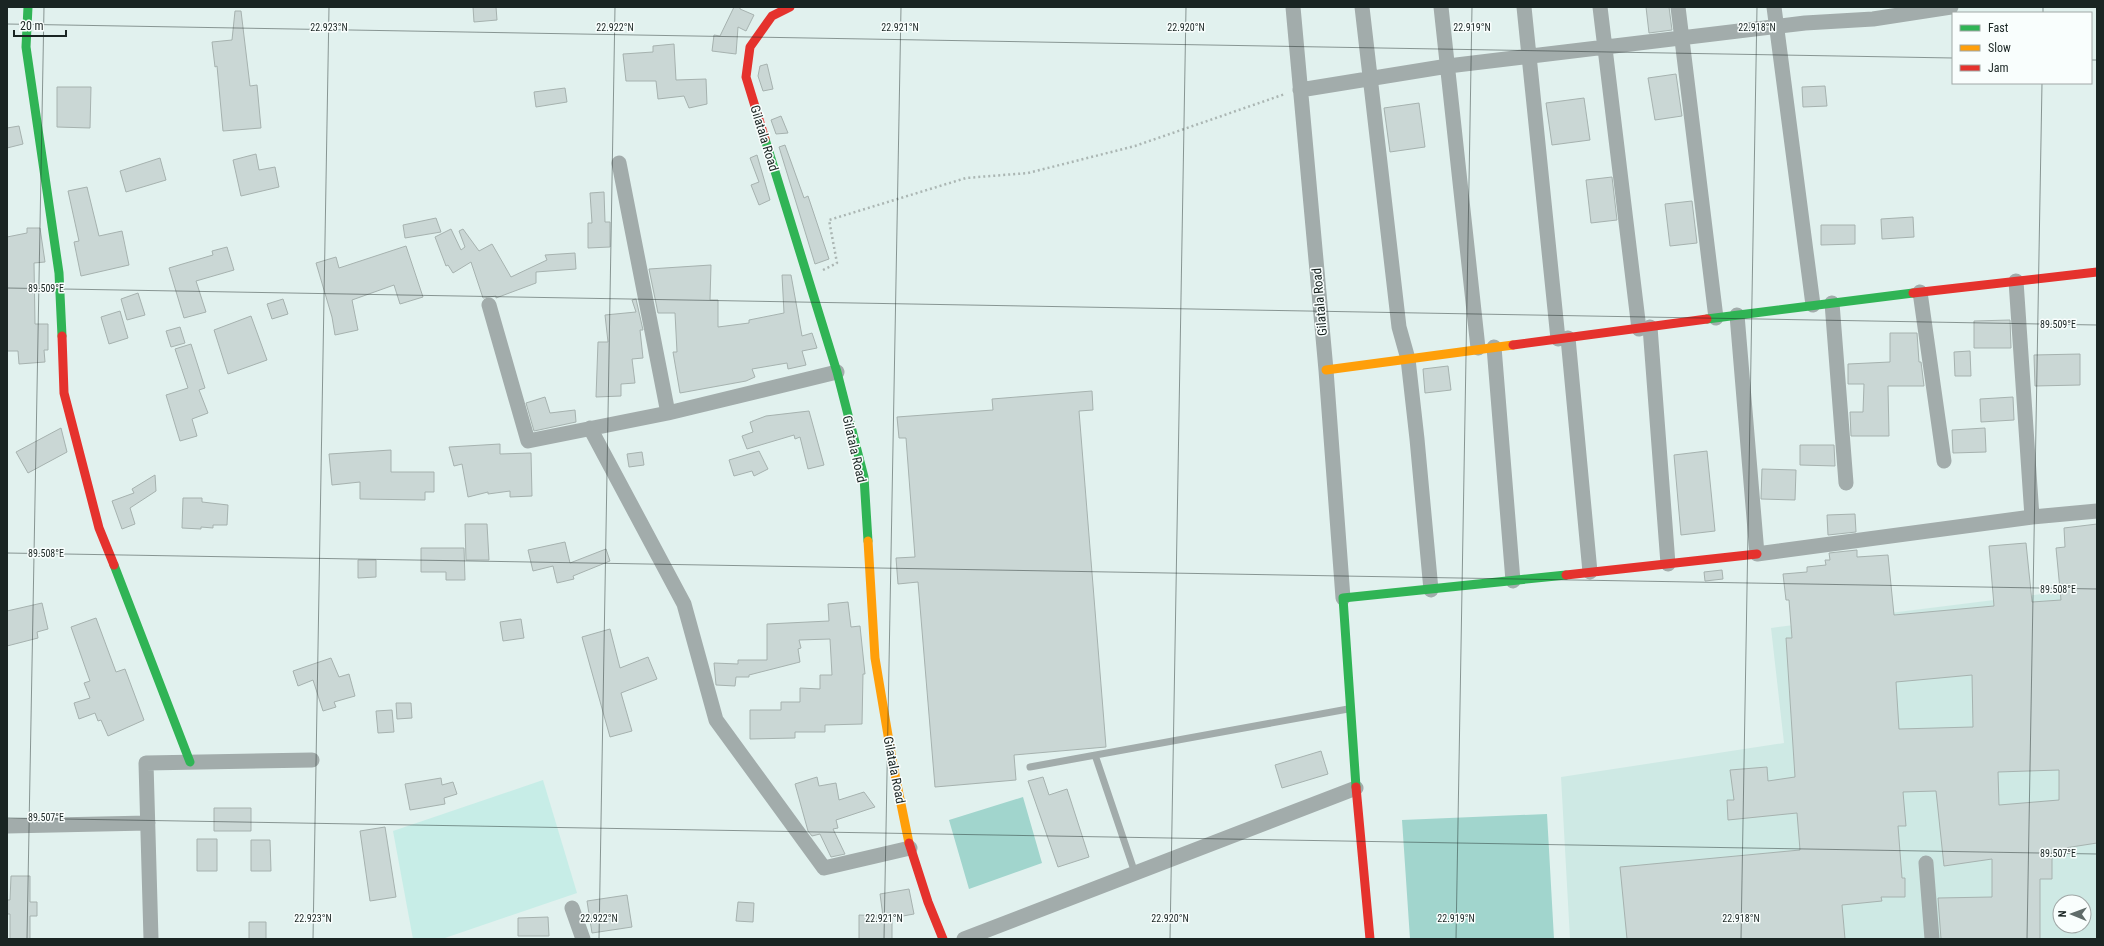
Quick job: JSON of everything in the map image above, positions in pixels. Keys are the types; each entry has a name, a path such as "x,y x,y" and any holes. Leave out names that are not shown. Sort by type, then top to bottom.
{"street":[{"path":"28,7 26,47 59,273 64,393 99,528 190,762"},
{"name":"Gilatala Road","path":"790,7 772,16 750,47 746,77 806,277 837,372 864,477 875,658 893,765 910,848 928,902 943,939"},
{"name":"Gilatala Road","path":"1293,7 1326,370 1343,598"},
{"path":"1362,7 1398,327 1408,359 1431,590"},
{"path":"1441,7 1478,348"},
{"path":"1524,7 1590,572"},
{"path":"1600,7 1604,47 1644,328 1668,564"},
{"path":"1678,7 1716,318"},
{"path":"1774,7 1813,305"},
{"path":"1300,90 1448,66 1682,38 1872,13 1951,7"},
{"path":"619,163 668,414"},
{"path":"1326,370 1478,348 1563,339 1832,302 2097,272"},
{"path":"2016,281 2032,517"},
{"path":"1920,292 1944,461"},
{"path":"1832,302 1846,483"},
{"path":"489,305 528,441 668,414 837,372"},
{"path":"1737,315 1757,554"},
{"path":"1494,347 1513,581"},
{"path":"590,428 684,604 716,720 824,868 910,848"},
{"path":"1370,939 1356,788 1343,598 1431,590 1757,554 2032,517 2097,511"},
{"path":"151,939 146,763 312,760"},
{"path":"964,939 1356,788"},
{"path":"7,826 148,824"},
{"path":"1926,864 1932,939"},
{"path":"572,908 584,939"}],"lane":[{"path":"1030,767 1350,709"},
{"path":"1095,755 1135,873"}],"path":[{"path":"806,277 837,263 829,220 966,178 1028,173 1136,146 1300,90"}],"shaded area":[{"path":"2097,587 2097,939 1570,939 1561,777 1784,743 1771,628"},
{"path":"543,780 577,893 442,939 413,939 393,831"},
{"path":"1023,797 1042,863 969,889 949,820"},
{"path":"1547,814 1554,939 1410,939 1402,820"}],"building":[{"path":"473,7 496,7 497,20 474,22"},
{"path":"734,7 740,7 740,9 754,15 746,31 738,27 736,54 712,51 714,35 720,36"},
{"path":"1646,7 1669,7 1672,30 1649,33"},
{"path":"235,11 241,11 250,86 257,85 261,128 223,131 217,66 215,67 212,42 232,40"},
{"path":"674,44 676,80 706,79 707,104 689,108 684,96 658,99 656,81 626,81 623,54 653,52 653,46"},
{"path":"767,64 773,89 763,91 758,76 760,66"},
{"path":"1676,74 1682,116 1655,120 1648,78"},
{"path":"1825,86 1827,106 1803,107 1802,87"},
{"path":"57,87 91,87 90,128 57,127"},
{"path":"565,88 567,102 536,107 534,92"},
{"path":"1584,98 1590,140 1552,145 1546,103"},
{"path":"1419,103 1425,147 1390,152 1384,108"},
{"path":"781,116 788,133 776,134 771,120"},
{"path":"19,126 23,144 7,148 7,128"},
{"path":"785,145 804,198 808,196 829,259 815,264 779,147"},
{"path":"256,154 259,170 275,167 279,187 241,196 233,160"},
{"path":"757,155 770,200 759,205 751,185 759,182 750,158"},
{"path":"160,158 166,180 126,192 120,171"},
{"path":"1612,177 1617,220 1591,223 1586,180"},
{"path":"87,187 99,236 122,231 129,265 81,276 74,242 79,241 68,191"},
{"path":"604,192 605,222 610,222 610,247 588,248 588,223 592,223 590,193"},
{"path":"1692,201 1697,243 1670,246 1665,204"},
{"path":"1913,217 1914,237 1882,239 1881,219"},
{"path":"436,218 441,232 405,238 403,225"},
{"path":"1821,225 1855,225 1855,244 1821,245"},
{"path":"27,228 40,228 45,262 34,263 35,324 48,324 48,350 44,350 45,362 19,364 18,351 7,351 7,237 27,233"},
{"path":"451,229 461,250 465,247 459,231 463,229 479,251 492,244 511,277 547,260 545,255 575,253 576,269 536,272 536,283 496,298 496,296 483,298 471,262 453,273 448,265 446,266 435,237"},
{"path":"406,246 423,297 400,304 394,285 352,300 358,330 335,335 332,317 316,263 336,257 339,268"},
{"path":"227,247 234,270 196,281 206,312 184,318 169,268 213,255 212,251"},
{"path":"711,265 710,300 718,300 718,327 749,323 749,320 784,313 782,275 791,275 802,336 812,333 817,348 802,351 806,365 788,369 787,363 752,369 755,377 746,381 680,393 673,352 677,352 675,313 658,313 649,269"},
{"path":"138,293 145,315 127,320 121,299"},
{"path":"283,299 288,314 272,319 267,304"},
{"path":"636,299 643,330 640,330 643,358 632,359 635,383 621,384 621,396 596,397 598,342 608,342 605,315 636,312 632,300"},
{"path":"120,311 128,338 109,344 101,317"},
{"path":"251,316 267,360 228,374 214,330"},
{"path":"2010,320 2011,348 1974,348 1974,321"},
{"path":"180,327 185,343 171,347 166,331"},
{"path":"1890,333 1917,333 1919,362 1921,362 1924,386 1888,386 1889,436 1851,436 1850,412 1863,412 1864,384 1848,384 1848,364 1890,362"},
{"path":"191,344 205,388 199,390 208,413 192,419 197,436 180,441 166,395 188,388 175,349"},
{"path":"1970,351 1971,376 1955,376 1954,352"},
{"path":"2080,354 2080,385 2035,386 2034,355"},
{"path":"1448,366 1451,390 1425,393 1423,369"},
{"path":"1092,391 1093,410 1079,411 1106,747 1014,755 1016,780 935,787 918,582 898,584 896,558 915,557 906,438 899,438 897,417 993,410 992,399"},
{"path":"545,397 550,413 575,410 576,422 534,431 526,403"},
{"path":"2013,397 2014,420 1981,422 1980,399"},
{"path":"809,411 824,465 808,469 800,437 795,439 794,435 747,449 742,436 753,432 750,422 766,416"},
{"path":"61,428 67,452 28,473 16,452"},
{"path":"1985,428 1986,452 1953,453 1952,430"},
{"path":"500,444 500,454 531,453 532,496 510,497 510,491 488,494 488,492 468,497 462,464 454,466 449,447"},
{"path":"1800,445 1834,445 1835,466 1800,465"},
{"path":"391,450 391,472 434,472 434,492 425,492 425,500 360,499 360,482 332,485 329,454"},
{"path":"759,451 768,469 754,476 752,471 734,476 729,460"},
{"path":"1707,451 1715,531 1681,535 1674,455"},
{"path":"642,452 644,465 629,467 627,454"},
{"path":"1762,469 1796,470 1795,500 1761,499"},
{"path":"155,475 156,491 130,508 135,524 122,529 112,501 134,493 132,489"},
{"path":"183,498 202,498 202,502 228,505 227,525 213,525 213,528 201,527 201,529 182,528"},
{"path":"1855,514 1856,532 1828,535 1827,515"},
{"path":"465,524 487,524 489,560 466,560"},
{"path":"2097,524 2097,843 2052,850 2052,879 2040,879 2040,939 1941,939 1938,898 1992,897 1992,859 1944,866 1936,791 1903,792 1906,826 1898,826 1902,878 1905,878 1905,897 1881,897 1882,901 1842,905 1845,939 1627,939 1620,867 1800,850 1797,813 1728,820 1727,800 1734,800 1730,770 1767,767 1768,781 1795,777 1786,638 1792,638 1789,600 1786,600 1783,574 1807,572 1807,567 1826,565 1825,560 1830,560 1829,553 1857,550 1857,557 1888,555 1894,615 1994,606 1989,546 2026,543 2032,602 2061,600 2056,548 2065,547 2064,528","holes":["1972,675 1973,727 1899,729 1896,682","2059,770 2059,800 1999,805 1998,772"]},
{"path":"565,542 570,563 606,549 610,561 573,576 574,579 557,583 553,566 533,571 528,550"},
{"path":"421,548 464,548 465,580 446,580 446,572 421,572"},
{"path":"358,560 376,560 376,577 358,578"},
{"path":"1722,570 1723,579 1705,581 1704,572"},
{"path":"848,602 851,627 860,626 865,674 863,674 862,724 825,725 825,732 795,732 795,738 750,739 750,710 781,710 781,702 800,702 800,688 820,689 820,675 832,675 830,639 799,640 801,648 798,649 800,662 749,675 749,677 736,677 735,686 716,685 714,663 738,664 738,660 767,660 767,624 829,621 828,604"},
{"path":"42,603 48,629 37,632 38,638 7,646 7,611"},
{"path":"96,618 116,672 125,669 144,720 108,736 101,720 98,721 95,713 79,719 74,703 90,698 84,683 90,681 71,627"},
{"path":"521,619 524,638 503,641 500,622"},
{"path":"610,629 620,668 648,657 657,679 621,693 632,731 610,737 582,637"},
{"path":"331,658 339,677 349,674 355,696 334,702 336,707 323,711 313,680 298,686 293,671"},
{"path":"396,703 411,703 412,718 397,719"},
{"path":"392,710 394,732 378,733 376,711"},
{"path":"1321,751 1328,774 1282,788 1275,765"},
{"path":"817,777 819,786 836,783 839,800 864,792 875,807 836,820 838,828 833,829 845,854 831,857 820,834 812,836 808,831 795,784"},
{"path":"1043,777 1049,795 1067,789 1089,857 1058,867 1028,781"},
{"path":"441,778 442,785 453,782 457,794 444,798 445,804 410,810 405,784"},
{"path":"214,808 251,808 251,831 214,831"},
{"path":"385,827 396,897 370,901 360,831"},
{"path":"197,839 217,839 217,871 197,871"},
{"path":"251,840 270,840 271,871 251,871"},
{"path":"11,876 30,876 30,902 37,902 37,916 30,916 30,939 10,939 10,914 7,914 7,900 10,900"},
{"path":"909,889 914,914 892,918 892,939 859,939 859,915 883,916 880,894"},
{"path":"627,895 632,927 592,933 587,901"},
{"path":"738,902 754,903 753,922 736,921"},
{"path":"548,917 549,936 518,936 518,918"},
{"path":"249,922 266,922 266,939 249,939"}],"traffic: fast":[{"path":"28,7 26,47 59,273 62,336"},
{"path":"765,139 837,372 864,477 868,541"},
{"path":"1707,319 1913,293"},
{"path":"114,565 190,762"},
{"path":"1356,787 1343,598 1566,575"}],"traffic: slow":[{"path":"1326,370 1513,345"},
{"path":"868,541 875,658 893,765 909,843"}],"traffic: jam":[{"path":"765,139 746,77 750,47 772,16 790,7"},
{"path":"1913,293 2097,272"},
{"path":"1513,345 1707,319"},
{"path":"62,336 64,393 99,528 114,565"},
{"path":"1566,575 1757,554"},
{"path":"1356,787 1370,939"},
{"path":"909,843 928,902 943,939"}]}
